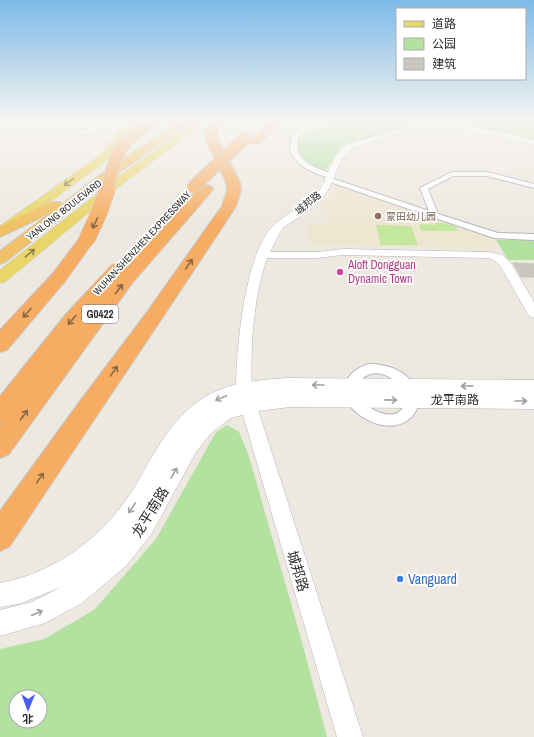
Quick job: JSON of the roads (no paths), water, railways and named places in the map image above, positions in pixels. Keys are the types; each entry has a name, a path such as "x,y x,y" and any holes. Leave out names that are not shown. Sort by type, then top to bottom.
{"highway":[{"path":"0,344 60,276 87,239 102,208 116,155"},
{"name":"YANLONG BOULEVARD","path":"0,248 125,155"},
{"name":"YANLONG BOULEVARD","path":"0,259 113,172 137,155"},
{"path":"0,536 154,317 229,206 234,190 233,182 220,155"},
{"name":"WUHAN-SHENZHEN EXPRESSWAY","path":"0,414 73,319 200,188 234,155"},
{"name":"WUHAN-SHENZHEN EXPRESSWAY","path":"0,446 127,278 200,188"},
{"path":"0,233 64,201"},
{"path":"18,245 88,206"}],"main road":[{"path":"0,233 106,155"},
{"path":"0,278 88,206 153,155"},
{"name":"龙平南路","path":"411,393 534,387"},
{"name":"龙平南路","path":"0,595 38,585 67,572 105,542 132,510 175,435 195,414 219,398 246,398 288,392 351,392 411,393 534,401"},
{"name":"龙平南路","path":"0,623 36,614 73,594 118,558 144,525 189,446 205,426 246,398"}],"street":[{"path":"296,155 301,162 329,178 435,216 497,236 534,237"},
{"name":"城邦路","path":"340,155 325,189 273,233 263,255 250,307 243,377 246,398 350,737"},
{"path":"435,216 424,188 452,174 487,174 534,186"},
{"path":"263,255 317,256 343,252 488,254 499,258 506,265 534,313"},
{"path":"351,392 358,374 366,370 375,369 386,370 396,374 411,393"}],"place":[{"name":"蒙田幼儿园","path":"378,216"},
{"name":"Aloft Dongguan Dynamic Town","path":"340,272"},
{"name":"Vanguard","path":"400,579"}]}
